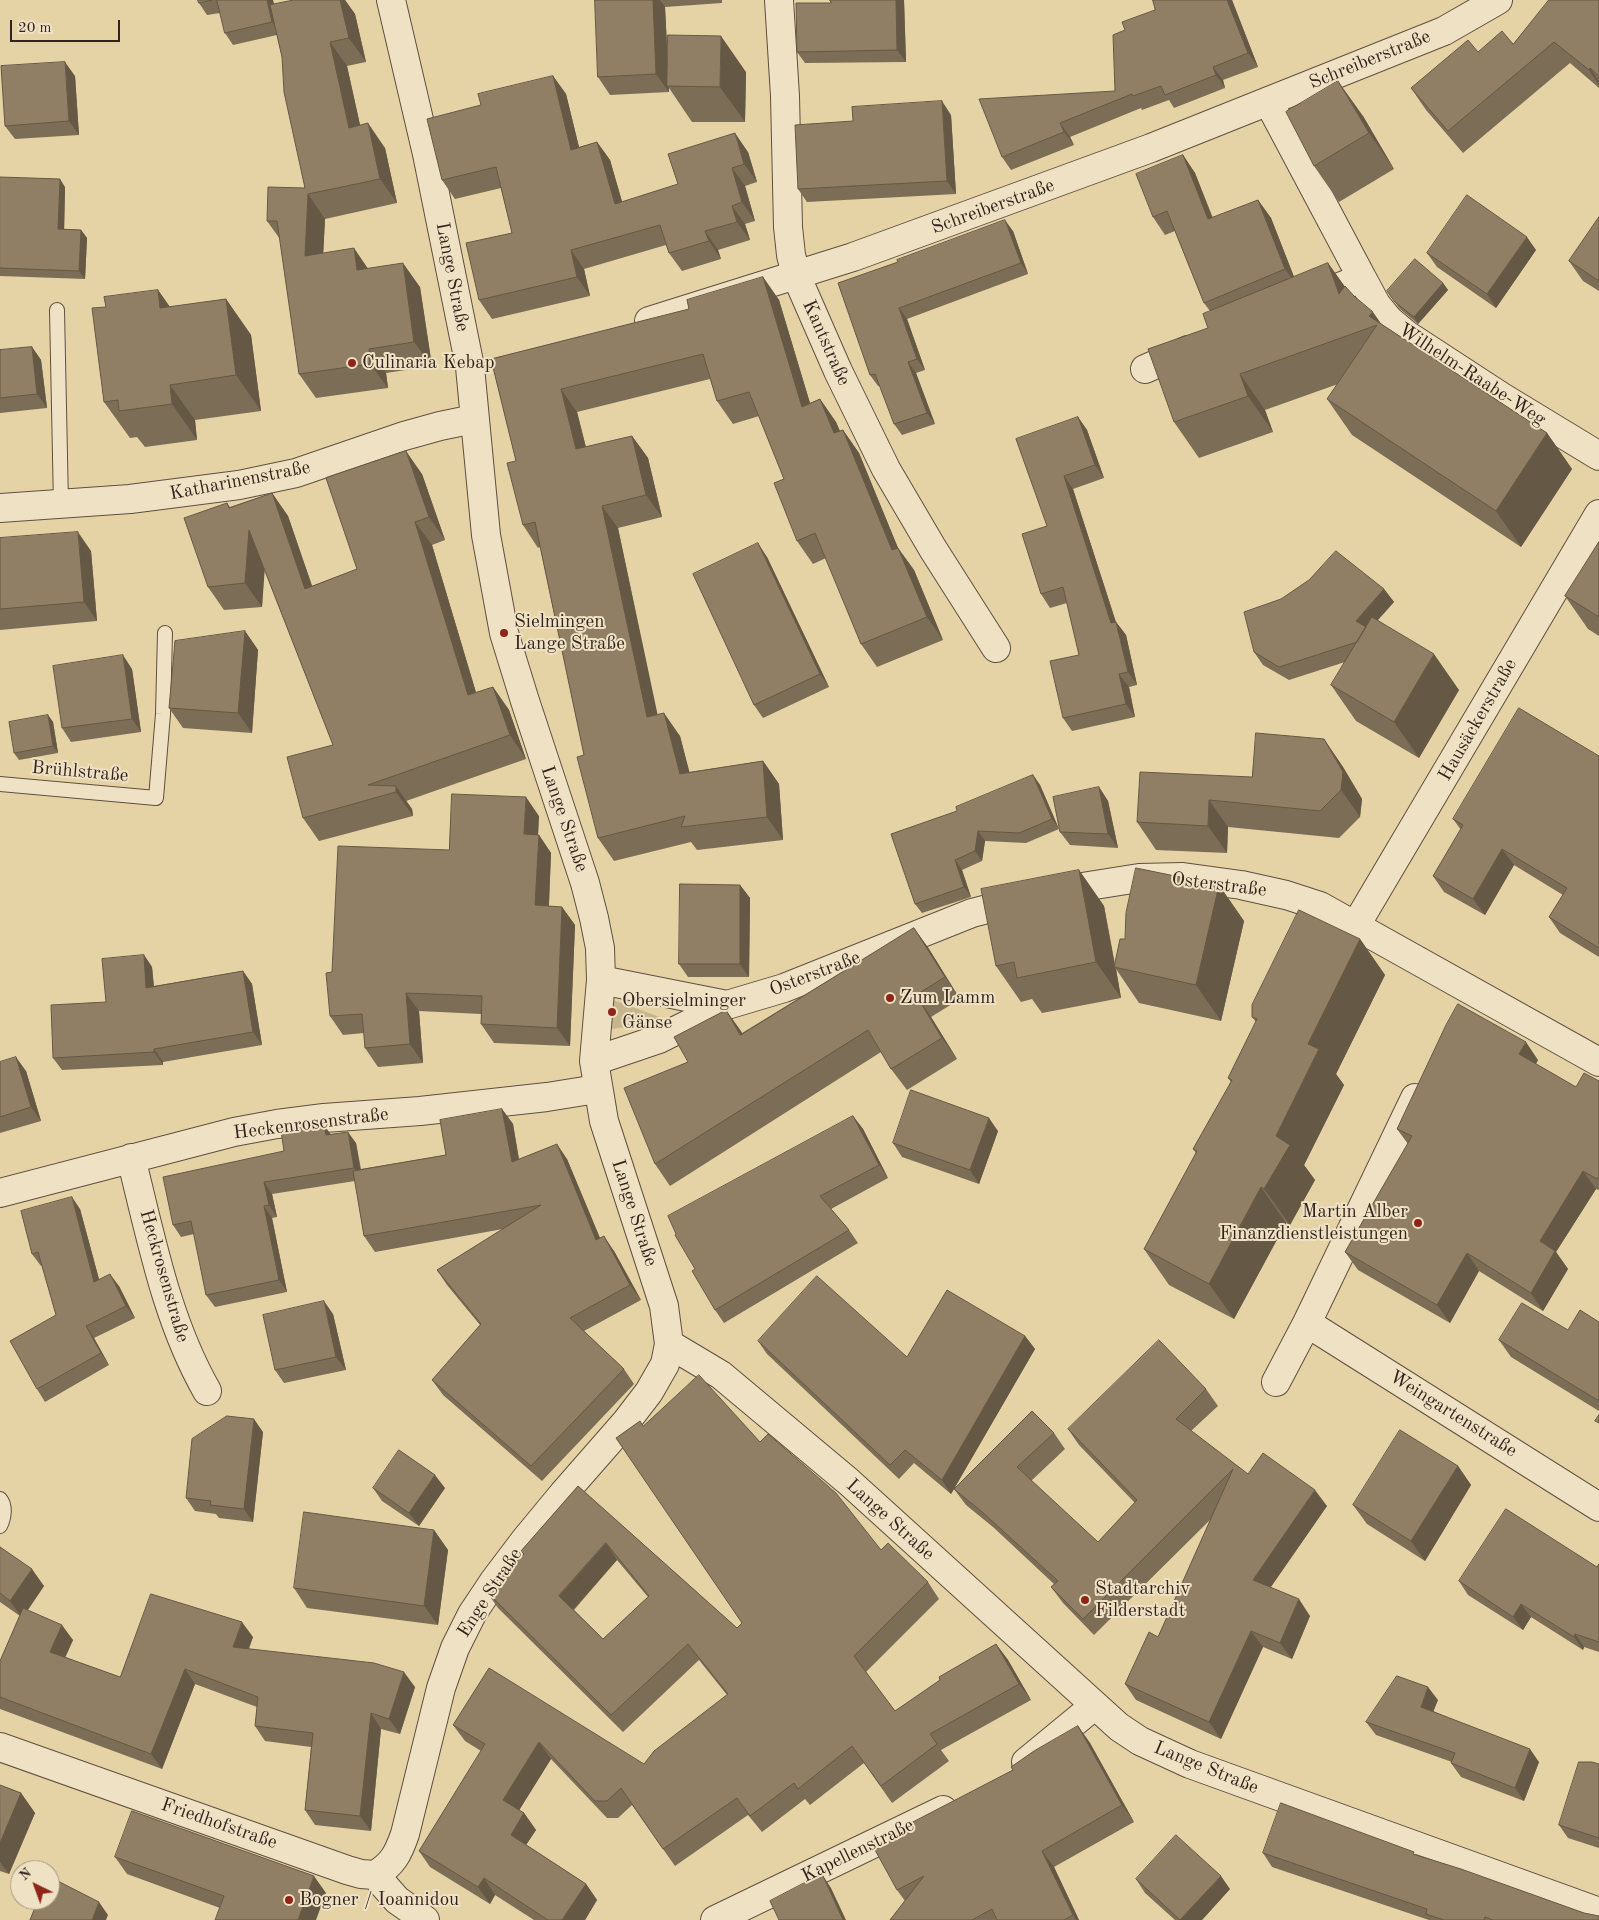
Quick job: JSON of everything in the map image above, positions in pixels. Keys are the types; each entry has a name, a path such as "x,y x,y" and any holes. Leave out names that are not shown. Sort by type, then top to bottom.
{"street":[{"name":"Lange Straße","path":"391,0 427,154 481,364 474,419 486,535 504,633 530,719 585,883 600,948 600,980 594,1061 604,1121 664,1306 669,1344 721,1375 768,1412 849,1482 1094,1706 1119,1727 1140,1741 1190,1764 1599,1912"},
{"name":"Kantstraße","path":"779,0 785,96 788,227 796,275 838,371 886,470 933,549 996,648"},
{"name":"Schreiberstraße","path":"621,328 722,299 853,257 1151,148 1444,31 1498,0"},
{"name":"Wilhelm-Raabe-Weg","path":"1268,101 1376,304 1389,320 1407,335 1502,398 1599,456"},
{"path":"1289,307 1362,278"},
{"path":"1145,369 1208,341"},
{"name":"Katharinenstraße","path":"0,508 61,505 183,494 239,485 296,473 404,436 474,419"},
{"name":"Hausäckerstraße","path":"1356,925 1599,514"},
{"name":"Osterstraße","path":"594,1061 659,1039 727,1006 784,988 972,913 1057,891 1095,884 1139,878 1183,877 1241,885 1286,895 1320,906 1599,1062"},
{"name":"Osterstraße","path":"600,980 727,1006"},
{"path":"1455,1014 1467,989"},
{"path":"1276,1382 1307,1323 1426,1075"},
{"name":"Heckenrosenstraße","path":"0,1193 234,1132 277,1124 324,1118 430,1110 547,1097 598,1089"},
{"name":"Heckrosenstraße","path":"132,1158 166,1296 188,1355 207,1391"},
{"name":"Weingartenstraße","path":"1307,1323 1599,1507"},
{"name":"Enge Straße","path":"375,1875 387,1868 398,1854 405,1834 441,1688 456,1648 472,1614 525,1540 626,1422 649,1392 665,1364 669,1344"},
{"path":"1008,1774 1032,1758 1094,1706"},
{"name":"Friedhofstraße","path":"0,1747 347,1870 375,1875"},
{"name":"Kapellenstraße","path":"715,1920 969,1797"},
{"path":"375,1875 397,1900 425,1920"}],"lane":[{"path":"57,310 61,505"},
{"name":"Brühlstraße","path":"0,784 156,798 163,714 165,633"},
{"path":"0,1499 4,1504 3,1520 0,1526"}],"shaded area":[{"path":"608,998 668,1020 606,1030"}],"building":[{"path":"198,0 212,0 199,3"},
{"path":"217,0 267,0 272,22 225,33"},
{"path":"294,0 340,0 349,38 330,42 349,128 368,123 380,179 308,194 305,256 354,248 357,270 403,263 414,342 369,349 370,364 299,374 277,221 267,221 268,187 305,188 284,92 282,57 270,5"},
{"path":"595,0 653,0 656,74 598,77"},
{"path":"830,0 896,0 897,50 797,52 796,3 831,3"},
{"path":"1153,0 1227,0 1248,53 1213,67 1216,75 1165,95 1161,86 1133,96 1132,94 1060,123 1064,132 1002,157 979,99 1115,91 1113,35 1125,30 1122,22 1155,10"},
{"path":"1549,0 1599,0 1599,76 1554,42 1448,131 1411,88 1468,40 1478,52 1502,31 1513,44"},
{"path":"668,35 721,36 720,87 667,86"},
{"path":"65,62 69,121 5,126 1,66"},
{"path":"553,76 571,150 597,142 615,204 678,184 668,154 735,133 744,164 732,168 742,202 732,206 737,222 705,231 709,241 669,253 660,225 571,250 577,277 479,300 466,243 512,233 496,167 442,180 427,119 481,105 478,94"},
{"path":"1338,81 1369,133 1314,166 1286,112"},
{"path":"942,101 947,181 798,189 795,125 853,121 852,107"},
{"path":"1183,155 1208,219 1258,200 1285,269 1204,303 1167,211 1153,217 1136,174"},
{"path":"0,177 60,179 58,229 81,230 79,271 0,268"},
{"path":"1467,195 1527,237 1487,294 1427,253"},
{"path":"1599,217 1599,281 1569,261"},
{"path":"1005,220 1021,263 899,308 917,359 908,362 927,413 894,424 875,374 870,375 838,283 898,262 897,260"},
{"path":"1415,259 1443,283 1414,317 1395,302 1387,291"},
{"path":"1328,263 1339,294 1345,286 1373,312 1369,316 1547,433 1496,511 1327,399 1377,325 1240,374 1248,396 1174,422 1148,349 1208,328 1203,314"},
{"path":"763,277 802,407 820,399 834,433 843,430 892,550 898,548 927,617 861,644 815,533 797,541 774,483 784,479 749,392 717,401 703,354 561,389 576,449 632,436 646,495 602,506 647,717 664,713 680,774 763,761 767,817 681,827 685,816 598,838 577,757 584,755 535,522 523,525 507,463 516,461 491,359 689,309 687,300"},
{"path":"158,290 160,308 226,299 236,375 170,385 172,404 119,411 118,400 104,402 92,308 106,307 104,297"},
{"path":"32,347 37,394 0,398 0,350"},
{"path":"1078,417 1095,465 1064,476 1111,623 1116,622 1128,672 1119,674 1126,704 1063,718 1050,661 1079,655 1063,587 1041,594 1022,534 1047,526 1016,439"},
{"path":"406,451 429,517 415,522 468,695 493,687 510,735 368,785 396,786 396,792 303,818 287,757 333,745 249,530 245,583 208,587 184,518 227,503 229,508 272,493 305,589 357,569 326,478"},
{"path":"78,532 84,602 0,609 0,538"},
{"path":"1599,542 1599,617 1565,596"},
{"path":"758,543 820,674 754,705 693,574"},
{"path":"1336,551 1384,589 1356,621 1366,627 1357,642 1279,667 1254,652 1244,612 1281,599 1309,580"},
{"path":"1372,617 1434,654 1394,722 1331,685"},
{"path":"245,631 238,713 169,708 175,641"},
{"path":"123,655 132,719 62,728 53,666"},
{"path":"1519,708 1599,756 1599,948 1549,917 1567,888 1502,849 1473,899 1433,876 1463,825 1453,819"},
{"path":"48,715 53,746 14,753 9,722"},
{"path":"1256,733 1324,739 1343,772 1341,790 1320,811 1209,800 1208,826 1137,822 1140,772 1252,777"},
{"path":"1033,775 1052,819 1019,833 978,831 975,851 955,860 964,887 915,904 891,834 957,811 956,807"},
{"path":"1099,787 1108,834 1060,832 1053,797"},
{"path":"452,794 526,797 524,834 539,835 535,905 562,907 557,1028 481,1024 482,996 406,993 410,1044 365,1048 362,1014 330,1016 326,973 332,972 338,846 449,850"},
{"path":"1136,868 1219,885 1196,985 1114,967 1120,939 1125,939 1126,913"},
{"path":"1079,870 1096,962 1017,978 1014,962 996,966 981,889"},
{"path":"680,884 740,885 740,964 679,964"},
{"path":"1299,910 1360,939 1308,1044 1319,1049 1276,1136 1290,1145 1264,1189 1261,1187 1209,1284 1144,1249 1197,1151 1193,1149 1232,1080 1228,1078 1257,1019 1252,1017 1252,1005"},
{"path":"914,928 945,977 916,995 942,1038 891,1069 868,1030 655,1164 624,1088 688,1062 674,1037 726,1010 740,1035"},
{"path":"144,955 146,988 243,971 253,1032 154,1049 154,1052 53,1058 51,1005 106,1002 102,959"},
{"path":"1458,1004 1526,1042 1519,1054 1576,1087 1584,1073 1599,1081 1599,1176 1597,1179 1583,1171 1540,1241 1555,1251 1531,1293 1467,1253 1437,1305 1345,1252 1412,1136 1397,1129 1446,1025"},
{"path":"16,1057 31,1107 0,1117 0,1062"},
{"path":"911,1090 989,1118 970,1170 893,1143"},
{"path":"502,1109 512,1162 557,1144 596,1240 604,1236 630,1285 570,1318 624,1369 531,1466 432,1380 481,1324 437,1270 541,1205 364,1236 353,1171 446,1155 440,1120"},
{"path":"853,1116 879,1165 820,1196 849,1230 715,1310 692,1271 695,1269 675,1235 668,1216"},
{"path":"324,1125 326,1135 348,1132 354,1168 264,1182 269,1205 264,1206 279,1280 206,1295 191,1221 173,1225 163,1177 284,1151 281,1131"},
{"path":"72,1197 94,1282 110,1274 126,1306 86,1326 101,1353 37,1389 10,1341 56,1315 38,1252 32,1254 21,1211"},
{"path":"817,1276 907,1357 947,1290 1025,1336 942,1480 905,1450 890,1465 758,1341"},
{"path":"324,1301 336,1357 275,1370 263,1315"},
{"path":"1522,1303 1568,1330 1580,1310 1599,1322 1599,1401 1499,1340"},
{"path":"1159,1340 1206,1389 1176,1419 1248,1474 1263,1453 1315,1490 1253,1580 1299,1599 1280,1643 1251,1631 1209,1722 1125,1684 1149,1632 1158,1637 1233,1469 1083,1619 1051,1587 1058,1581 954,1489 1032,1411 1054,1433 1017,1467 1098,1542 1137,1500 1068,1429"},
{"path":"699,1375 760,1442 768,1434 836,1493 881,1550 888,1543 928,1582 854,1656 895,1711 940,1680 939,1677 996,1644 1019,1684 930,1734 937,1744 881,1786 852,1746 798,1789 794,1783 750,1816 737,1798 663,1849 621,1788 607,1801 595,1801 539,1742 503,1800 524,1813 511,1835 586,1884 562,1920 548,1920 484,1878 478,1887 419,1851 485,1744 453,1725 489,1668 644,1764 654,1751 728,1694 688,1644 611,1715 486,1591 524,1554 521,1551 578,1486 737,1628 742,1623 616,1438 640,1421 643,1426","holes":["606,1543 649,1596 603,1639 559,1596"]},
{"path":"1599,1415 1599,1423 1595,1421"},
{"path":"227,1416 254,1419 244,1509 210,1505 211,1501 186,1498 192,1439"},
{"path":"1400,1430 1458,1466 1411,1541 1353,1505"},
{"path":"399,1450 435,1475 409,1513 373,1488"},
{"path":"1506,1509 1597,1567 1599,1564 1599,1642 1575,1634 1574,1637 1521,1604 1513,1617 1459,1581"},
{"path":"304,1512 434,1530 424,1606 294,1588"},
{"path":"0,1547 32,1569 10,1601 0,1593"},
{"path":"151,1594 242,1622 233,1647 374,1663 404,1672 389,1719 371,1713 360,1816 305,1810 313,1733 255,1726 258,1697 185,1669 151,1754 0,1697 0,1661 23,1608 62,1625 50,1652 120,1677"},
{"path":"1397,1676 1428,1687 1421,1707 1530,1749 1515,1788 1451,1763 1455,1753 1366,1722"},
{"path":"1078,1726 1122,1805 1042,1851 1073,1915 1064,1920 997,1920 992,1909 972,1920 890,1920 924,1876 897,1890 875,1850 912,1829 909,1824 1013,1770 1011,1767 1034,1751"},
{"path":"1579,1762 1599,1764 1599,1838 1559,1825"},
{"path":"0,1785 21,1793 0,1843"},
{"path":"1281,1803 1414,1852 1413,1854 1584,1913 1599,1916 1599,1920 1493,1920 1485,1917 1484,1920 1444,1920 1426,1914 1427,1909 1263,1853"},
{"path":"132,1811 314,1876 298,1920 215,1920 224,1896 115,1857"},
{"path":"1176,1835 1221,1876 1180,1920 1136,1879"},
{"path":"822,1874 843,1920 779,1920 770,1901"},
{"path":"60,1882 99,1902 92,1920 30,1920 34,1910 60,1910"}],"place":[{"name":"Culinaria Kebap","path":"352,363"},
{"name":"Sielmingen Lange Straße","path":"504,633"},
{"name":"Zum Lamm","path":"890,998"},
{"name":"Obersielminger Gänse","path":"612,1012"},
{"name":"Martin Alber Finanzdienstleistungen","path":"1418,1223"},
{"name":"Stadtarchiv Filderstadt","path":"1085,1600"},
{"name":"Bogner / Ioannidou","path":"289,1900"}]}
